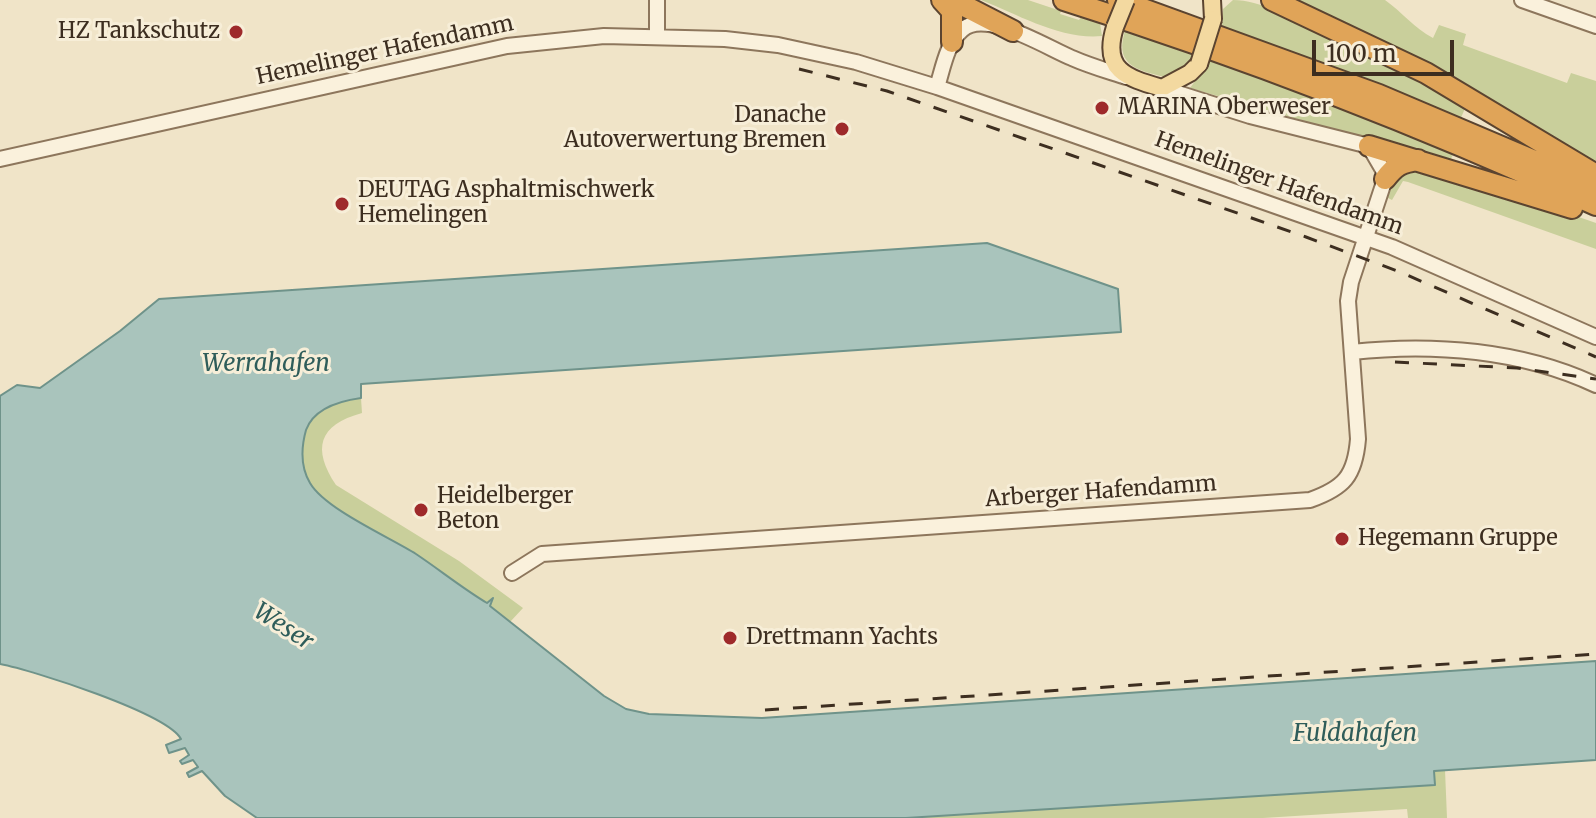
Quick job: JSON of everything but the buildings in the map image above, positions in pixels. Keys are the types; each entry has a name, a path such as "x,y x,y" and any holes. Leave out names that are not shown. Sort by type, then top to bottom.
{"highway":[{"path":"942,0 952,11 952,42"},
{"path":"953,0 1013,31"},
{"path":"1064,0 1279,74 1426,132 1596,205"},
{"path":"1118,0 1379,95 1596,187"},
{"path":"1272,0 1426,73 1596,175"},
{"path":"1369,146 1596,216"},
{"path":"1385,179 1394,167 1403,162 1421,160"}],"main road":[{"path":"1126,0 1115,27 1112,55 1126,77 1162,88 1190,73 1199,64 1213,19 1212,0"}],"street":[{"path":"657,0 657,35"},
{"path":"1522,0 1596,26"},
{"path":"937,87 952,42 963,28 976,22 1013,31 1074,59 1126,77"},
{"name":"Hemelinger Hafendamm","path":"0,159 472,52 570,38 657,35 778,45 856,62 937,87 1367,237 1596,337"},
{"path":"1162,88 1250,116 1369,146 1385,179"},
{"name":"Arberger Hafendamm","path":"512,573 542,554 1310,500 1328,494 1343,484 1356,459 1358,439 1348,301 1351,282 1385,179"},
{"path":"1352,352 1393,348 1497,355 1575,375 1596,385"}],"green space":[{"path":"981,0 1028,0 1061,11 1060,14 1100,23 1102,36 1056,30"},
{"path":"1233,0 1275,10 1466,106 1460,120 1222,27 1223,9"},
{"path":"1284,0 1385,0 1433,38 1439,25 1466,34 1463,45 1567,83 1571,73 1596,81 1596,170"},
{"path":"1126,28 1194,53 1188,67 1165,77 1136,68 1129,63 1122,50"},
{"path":"1213,57 1455,150 1449,163 1190,88"},
{"path":"1410,167 1524,198 1596,223 1596,249 1408,182 1403,181 1392,200 1386,197 1392,178"},
{"path":"361,398 362,413 336,424 324,440 324,460 336,485 459,561 523,608 510,622 490,605 491,601 486,603 424,560 343,512 310,483 302,457 304,437 310,422 329,407"},
{"path":"1445,770 1447,818 1408,818 1407,809 1263,818 906,818 1434,785 1434,771"}],"water":[{"path":"987,243 1118,289 1121,332 361,384 361,398 328,407 310,422 303,443 304,470 310,483 329,503 416,554 487,603 493,598 490,606 604,696 626,709 649,714 762,718 1596,661 1596,760 1434,771 1435,785 906,818 257,818 225,796 202,771 189,777 187,773 198,767 193,760 182,764 180,761 189,755 185,748 169,753 166,745 181,739 151,717 97,694 0,664 0,396 17,385 40,388 159,299"}],"railway":[{"path":"799,69 887,91 1306,237 1400,272 1596,357"},
{"path":"1395,362 1517,368 1596,379"},
{"path":"765,710 1596,654"}],"place":[{"name":"HZ Tankschutz","path":"236,32"},
{"name":"MARINA Oberweser","path":"1102,108"},
{"name":"Danache Autoverwertung Bremen","path":"842,129"},
{"name":"DEUTAG Asphaltmischwerk Hemelingen","path":"342,204"},
{"name":"Heidelberger Beton","path":"421,510"},
{"name":"Hegemann Gruppe","path":"1342,539"},
{"name":"Drettmann Yachts","path":"730,638"}],"water label":[{"name":"Werrahafen","path":"266,364"},
{"name":"Weser","path":"283,627"},
{"name":"Fuldahafen","path":"1355,734"}]}
